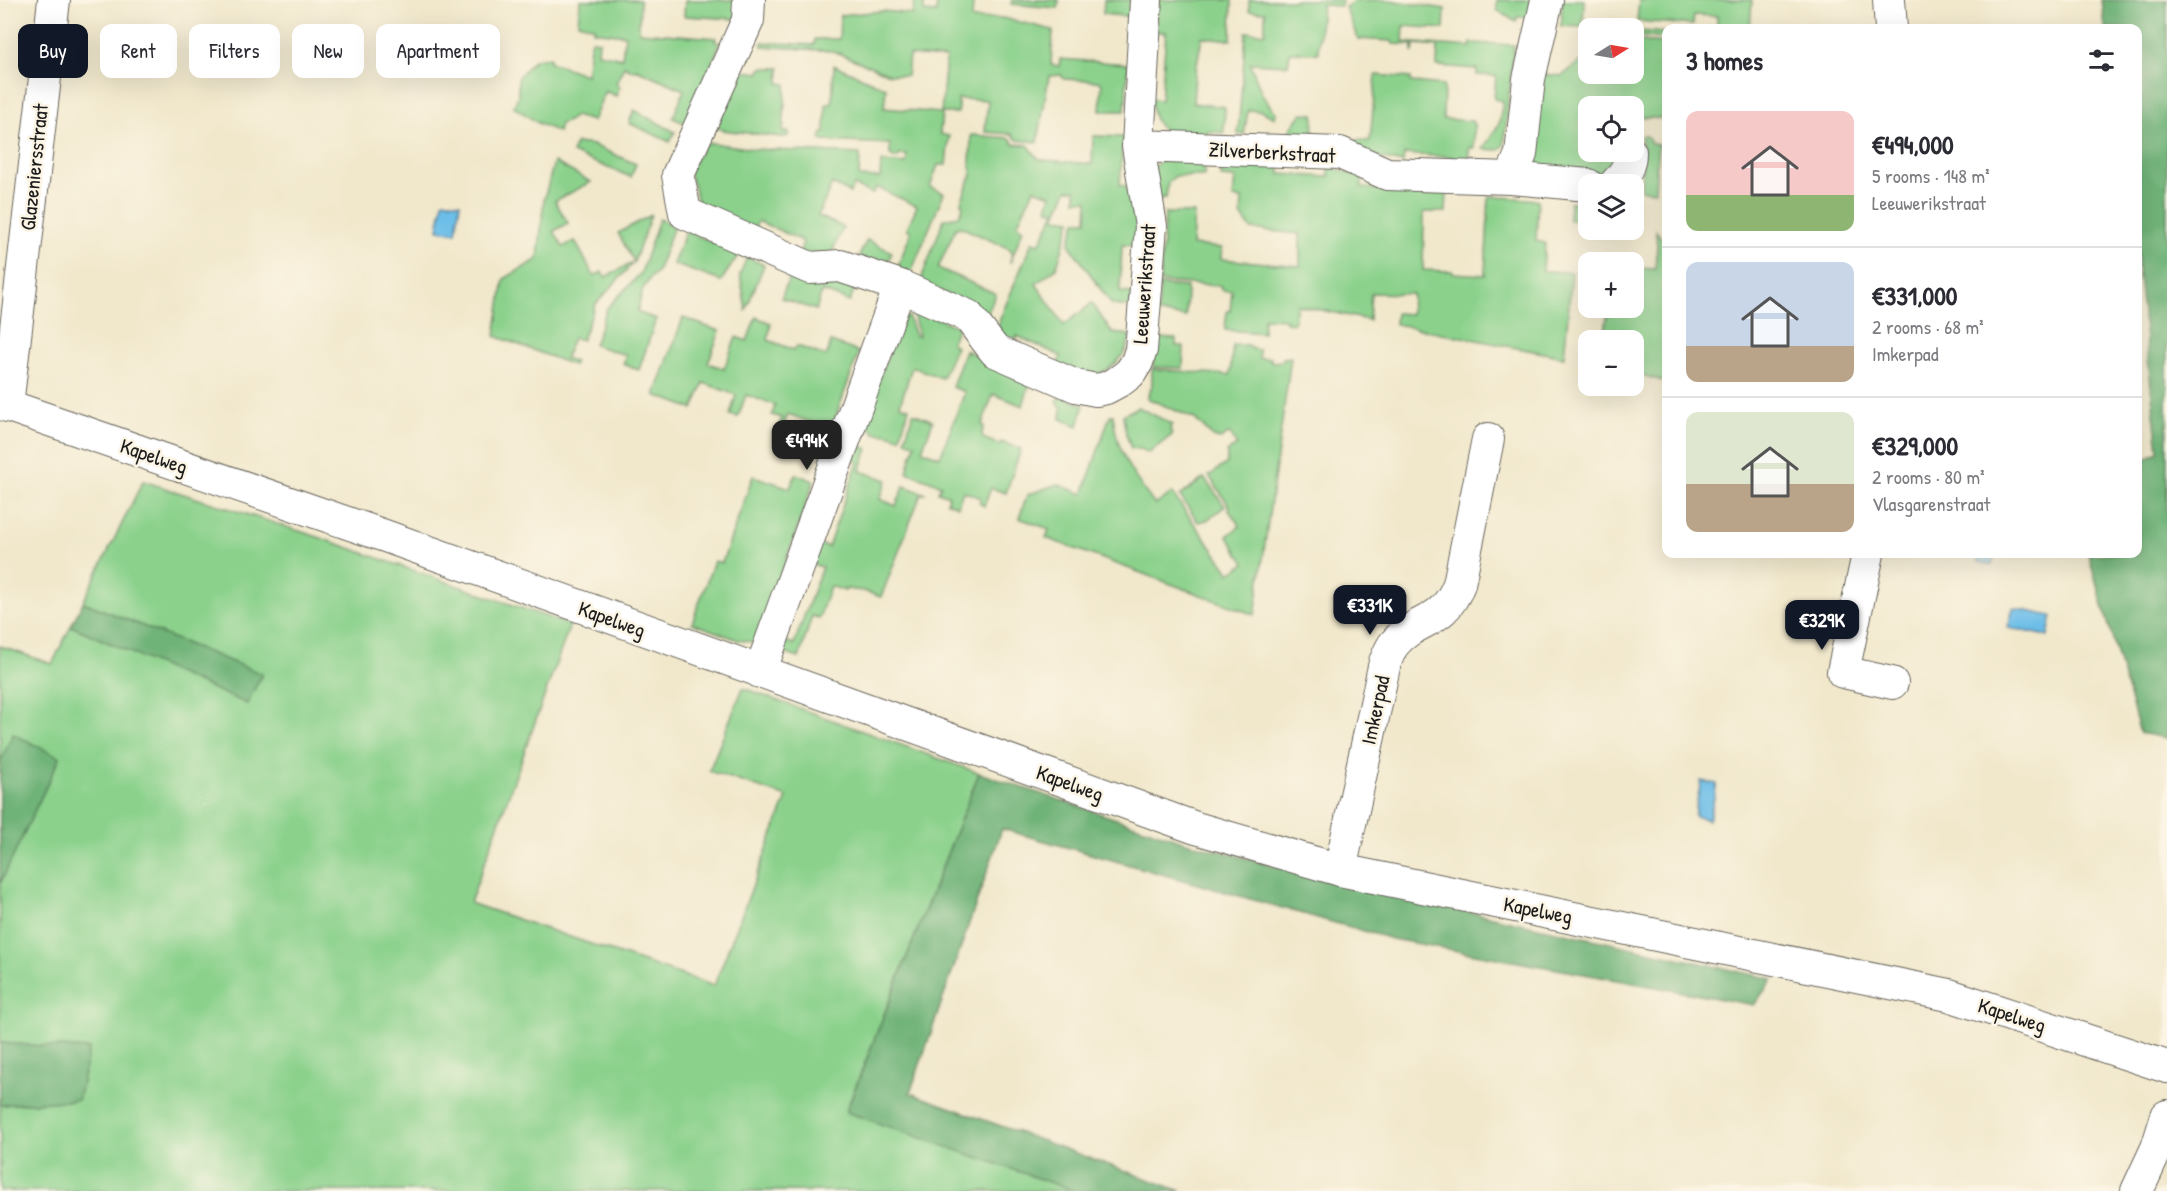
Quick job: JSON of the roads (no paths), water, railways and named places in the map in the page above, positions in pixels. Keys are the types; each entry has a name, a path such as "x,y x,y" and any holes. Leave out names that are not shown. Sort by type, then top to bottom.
{"street":[{"name":"Glazeniersstraat","path":"4,404 54,0"},
{"name":"Leeuwerikstraat","path":"749,0 748,20 678,175 685,213 810,268 840,266 900,286 968,316 995,351 1076,386 1096,390 1106,388 1130,373 1141,350 1151,226 1138,146 1146,0"},
{"path":"1512,178 1521,154 1529,79 1547,0"},
{"path":"1889,0 1891,24"},
{"name":"Zilverberkstraat","path":"1138,146 1340,153 1387,174 1512,178 1578,184"},
{"path":"760,672 900,286"},
{"name":"Kapelweg","path":"4,404 385,536 1196,828 1340,870 1949,995 2167,1067"},
{"name":"Imkerpad","path":"1340,870 1385,662 1393,645 1404,634 1435,617 1453,601 1459,584 1488,439"},
{"path":"1867,558 1843,672 1892,683"},
{"path":"2137,1191 2157,1148 2167,1116"}],"water":[{"path":"443,201 460,203 456,233 438,230"},
{"path":"1979,558 1993,558 1992,565 1978,562"},
{"path":"2013,608 2052,616 2048,636 2008,628"},
{"path":"1701,781 1717,784 1709,820 1694,816"}]}
